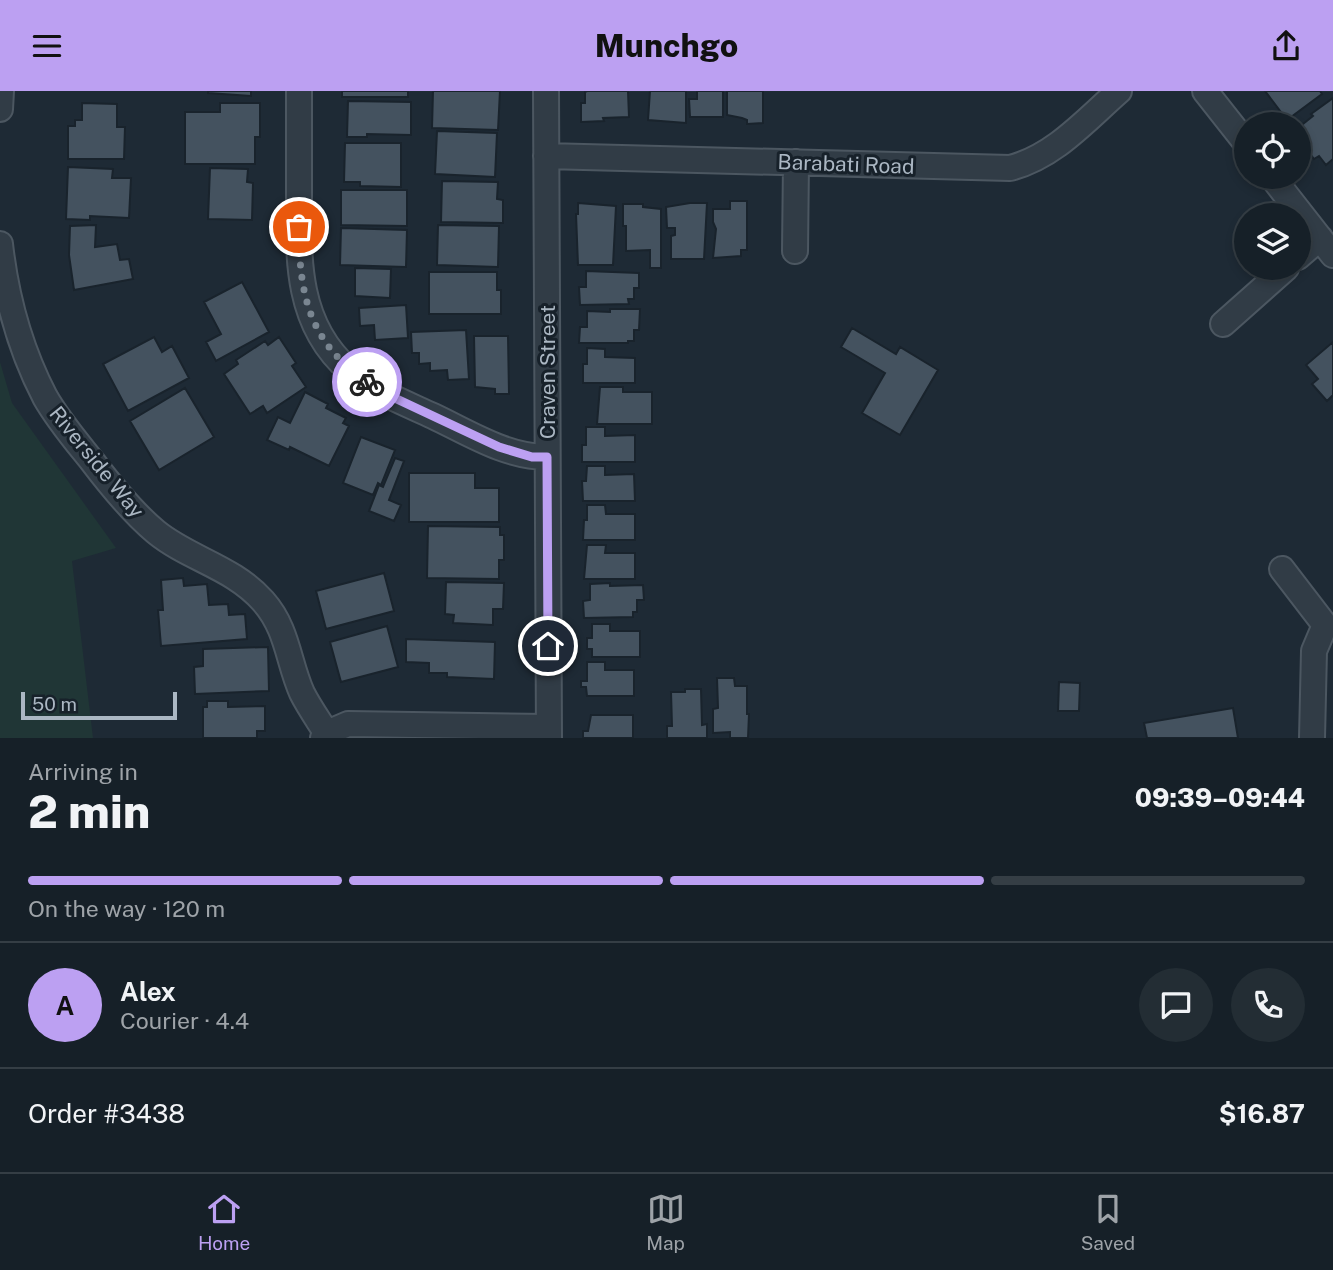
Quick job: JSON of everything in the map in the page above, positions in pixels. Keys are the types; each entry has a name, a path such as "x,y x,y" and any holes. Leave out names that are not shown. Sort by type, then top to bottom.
{"street":[{"path":"0,109 1,91"},
{"path":"299,91 299,255 308,310 324,342 349,370 384,393 499,447 532,457 547,457"},
{"name":"Craven Street","path":"546,91 548,732"},
{"name":"Barabati Road","path":"546,156 1010,168 1029,163 1052,150 1119,91"},
{"path":"1205,91 1234,128"},
{"path":"795,251 796,162"},
{"path":"1281,189 1326,246"},
{"name":"Riverside Way","path":"0,244 4,276 18,331 46,398 106,479 139,517 158,534 226,571 262,600 273,613 282,631 302,694 325,736"},
{"path":"1223,324 1272,280"},
{"path":"1282,569 1329,621 1314,651 1312,738"},
{"path":"325,736 348,724 548,732"}],"green space":[{"path":"0,362 12,403 116,548 72,561 93,738 0,738"}],"building":[{"path":"251,91 251,96 208,93"},
{"path":"342,91 408,91 408,97 342,97"},
{"path":"433,91 500,91 498,130 432,128"},
{"path":"587,91 628,91 629,117 581,122 581,103 585,103"},
{"path":"650,91 686,91 686,123 648,120"},
{"path":"697,91 723,91 723,117 690,117 689,99 697,99"},
{"path":"727,91 763,91 763,123 747,124 747,120 727,115"},
{"path":"1265,91 1320,91 1322,94 1298,112 1281,112"},
{"path":"1333,98 1333,159 1326,165 1319,156 1314,159 1311,155 1311,114"},
{"path":"348,101 411,102 411,135 367,134 367,137 347,137"},
{"path":"82,103 117,104 117,127 125,127 124,159 68,159 68,126 75,126 75,120 82,120"},
{"path":"220,103 260,103 260,137 255,137 255,164 185,164 185,112 220,112"},
{"path":"437,131 497,133 495,177 435,174"},
{"path":"345,143 401,143 401,187 360,186 360,182 344,182"},
{"path":"68,167 113,169 112,178 131,178 129,218 90,216 90,220 66,219"},
{"path":"210,168 248,169 247,182 253,183 252,220 208,219"},
{"path":"442,181 498,182 497,199 503,200 503,223 441,222"},
{"path":"341,190 407,190 407,226 341,225"},
{"path":"730,201 747,201 747,250 741,250 741,256 713,258 716,229 713,209 730,209"},
{"path":"578,203 616,206 613,265 578,265"},
{"path":"707,203 704,259 671,259 671,236 675,235 675,228 667,228 666,207"},
{"path":"623,204 643,204 643,207 661,209 661,268 650,268 650,250 626,251"},
{"path":"96,225 95,247 117,244 120,260 129,259 133,279 74,290 69,255 70,226"},
{"path":"438,225 499,226 498,267 437,265"},
{"path":"341,228 407,230 406,267 340,265"},
{"path":"355,268 391,269 390,298 355,296"},
{"path":"586,271 639,273 639,288 634,288 634,299 628,299 629,304 580,305 579,287 586,287"},
{"path":"429,272 497,272 497,290 501,290 501,314 429,314"},
{"path":"242,282 269,332 216,361 206,342 221,334 204,302"},
{"path":"406,305 408,338 375,340 374,325 360,326 359,308"},
{"path":"610,309 640,309 639,330 634,330 634,341 579,343 580,327 587,327 587,311 610,312"},
{"path":"852,328 896,354 900,347 938,370 900,435 862,413 885,373 841,347"},
{"path":"466,330 469,379 448,380 447,370 430,371 430,363 419,364 419,353 412,353 411,332"},
{"path":"474,336 508,336 509,394 495,394 495,389 475,387"},
{"path":"154,337 162,352 172,346 189,378 128,411 103,364"},
{"path":"279,337 296,363 292,366 306,387 267,413 263,406 250,414 224,374 238,364 236,360 265,341 268,345"},
{"path":"1333,342 1333,395 1327,401 1312,384 1318,379 1306,365"},
{"path":"587,348 605,349 605,357 635,358 635,383 583,383 583,364 587,364"},
{"path":"600,387 623,387 623,392 652,392 652,424 597,424"},
{"path":"185,388 214,437 159,470 130,421"},
{"path":"305,392 328,404 326,408 346,418 343,423 349,426 329,466 290,447 289,450 267,440 278,417 290,423"},
{"path":"586,427 605,427 605,436 635,435 635,462 582,462"},
{"path":"361,437 395,450 381,485 378,483 373,495 343,483"},
{"path":"395,458 404,461 389,500 401,505 394,521 369,511 379,485 383,487"},
{"path":"587,466 605,466 605,475 634,474 635,501 583,501 582,481 586,481"},
{"path":"409,473 475,473 475,488 499,488 499,522 409,522"},
{"path":"587,505 605,505 606,514 635,514 635,540 583,540"},
{"path":"428,526 500,527 500,535 504,535 504,560 499,560 499,579 427,578"},
{"path":"587,545 606,545 605,553 635,553 635,579 584,579"},
{"path":"384,573 394,611 326,629 316,591"},
{"path":"183,578 184,586 207,584 209,605 228,604 229,615 245,614 247,639 161,646 158,610 163,610 161,580"},
{"path":"446,582 504,583 503,609 493,609 493,625 453,623 454,615 445,614"},
{"path":"610,583 610,586 643,585 644,600 637,600 637,612 633,612 633,617 584,618 583,601 590,600 590,584"},
{"path":"592,624 610,624 610,631 640,631 640,657 592,657 592,649 587,649 587,638 592,638"},
{"path":"387,626 398,667 341,682 330,642"},
{"path":"406,639 495,642 494,679 447,677 447,673 429,673 429,663 406,662"},
{"path":"268,647 269,691 195,694 194,667 203,666 203,649"},
{"path":"587,662 605,662 605,670 634,670 634,696 587,696 586,687 581,687 581,681 587,681"},
{"path":"717,678 734,678 735,686 747,686 748,738 730,738 730,732 713,733 713,709 718,708"},
{"path":"1059,682 1080,683 1079,711 1058,711"},
{"path":"685,689 701,689 702,725 707,724 707,738 667,738 667,726 672,726 671,692 685,692"},
{"path":"207,701 228,701 228,707 265,706 265,731 257,731 257,738 203,738 203,707 207,707"},
{"path":"1233,708 1238,738 1147,738 1144,723"},
{"path":"591,715 633,715 633,738 583,738 583,731 588,731"}],"way so far":[{"path":"299,227 303,292 315,327 337,358 367,382"}],"route":[{"path":"367,382 384,393 515,454 547,457 548,646"}]}
